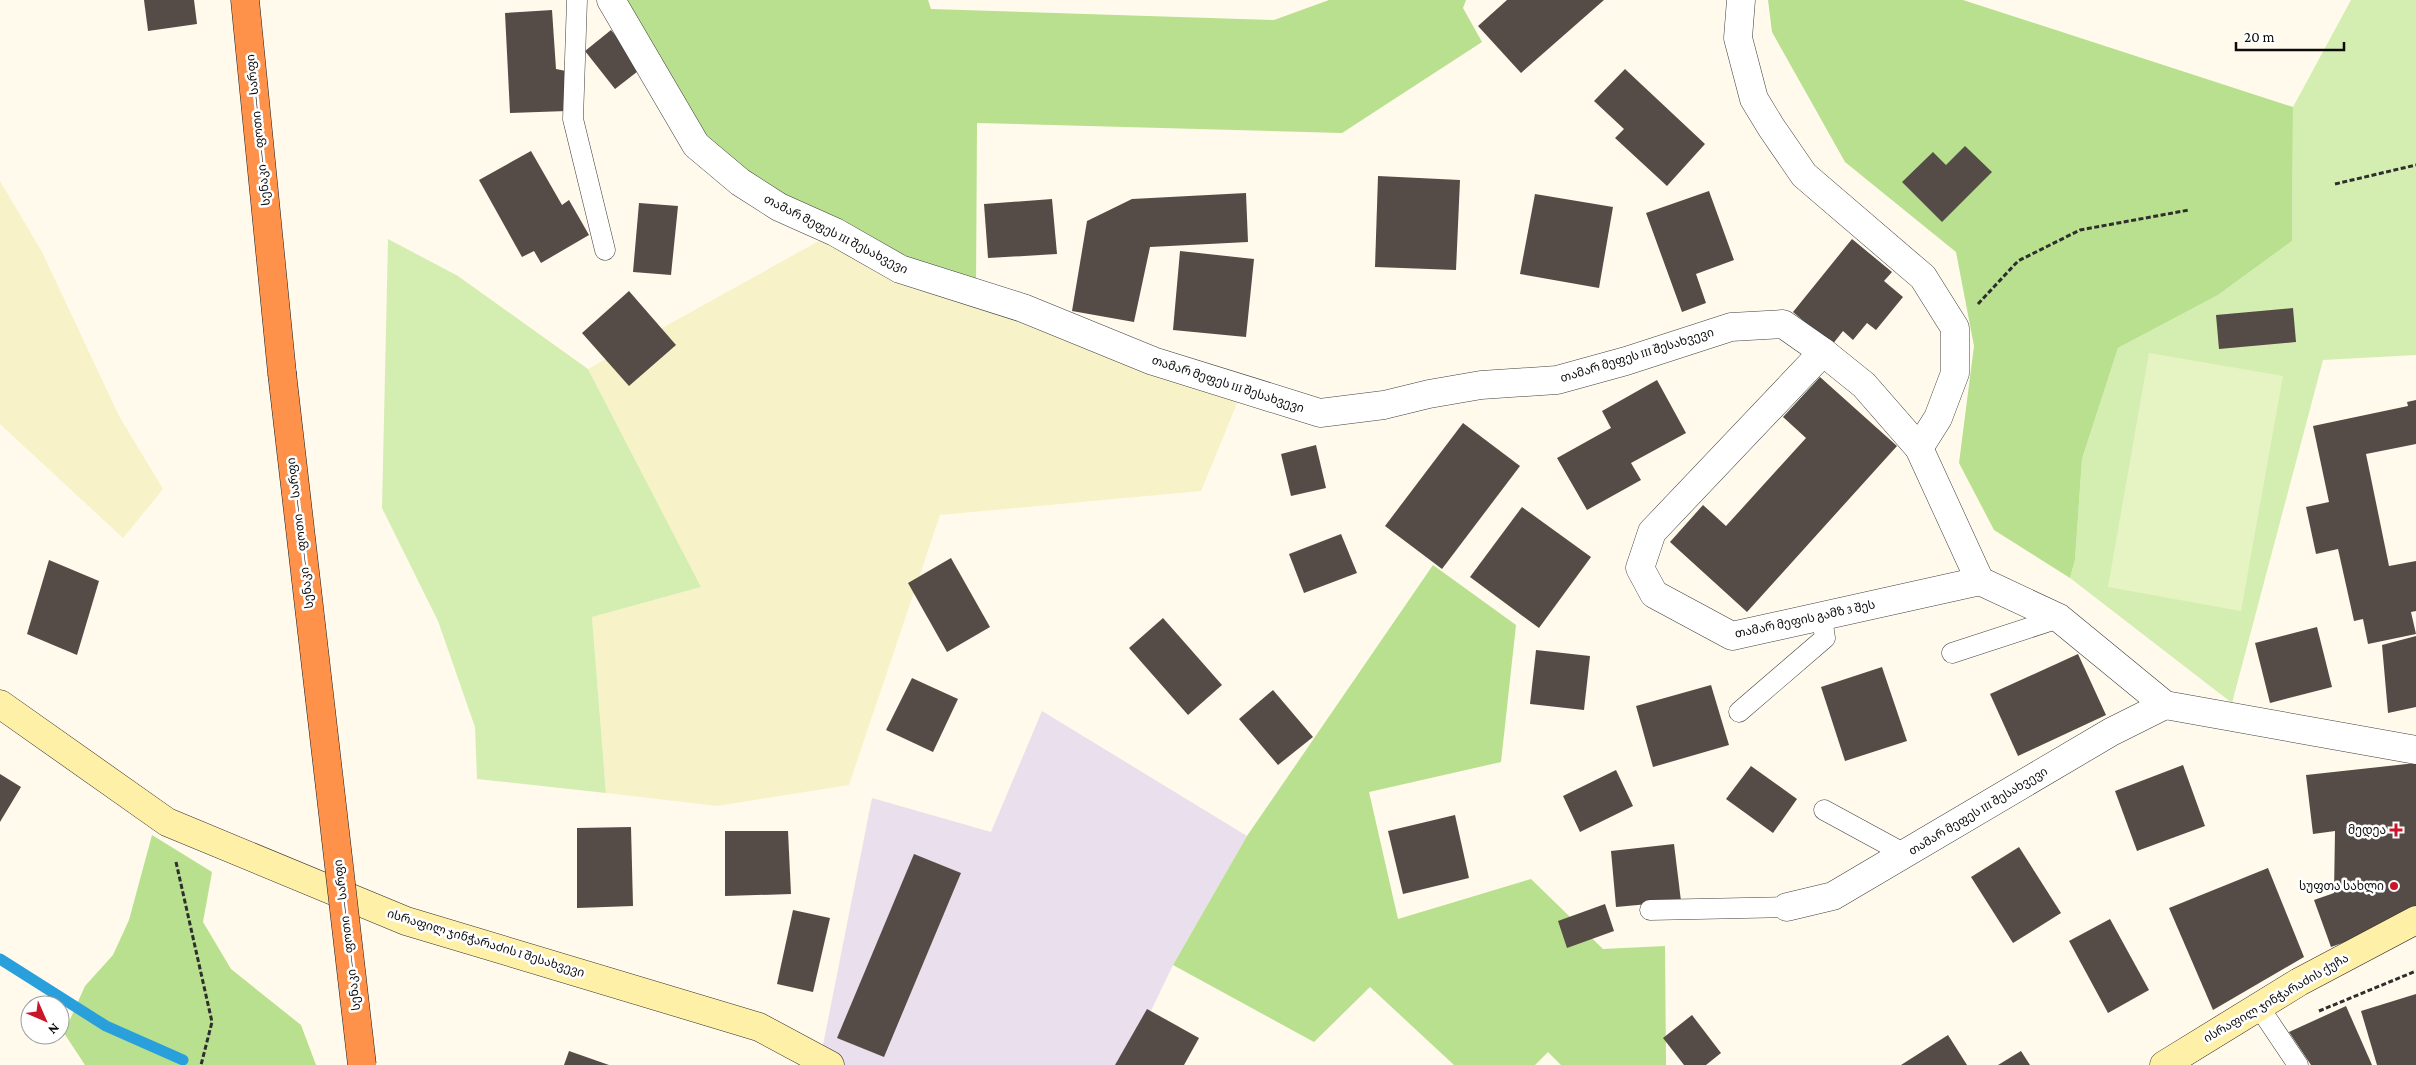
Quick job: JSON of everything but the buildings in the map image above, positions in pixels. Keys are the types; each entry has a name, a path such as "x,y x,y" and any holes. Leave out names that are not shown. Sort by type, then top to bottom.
{"highway":[{"name":"სენაკი — ფოთი — სარფი","path":"245,0 282,374 362,1065"}],"street":[{"name":"თამარ მეფეს III შესახვევი","path":"611,0 696,145 740,182 779,207 835,232 900,269 1023,308 1153,361 1320,413 1384,405 1429,394 1481,385 1557,380 1626,361 1731,327 1783,324 1823,352 1864,385 1919,448 1980,581"},
{"path":"1740,0 1738,38 1754,99 1771,127 1804,176 1922,277 1955,328 1955,373 1938,418 1919,448"},
{"name":"თამარ მეფის გამზ 3 შეს","path":"1823,352 1652,532 1640,568 1654,594 1732,636 1980,581"},
{"path":"1980,581 2059,618 2165,705 2416,750"},
{"name":"ისრაფილ ჯინჭარაძის I შესახვევი","path":"0,704 167,822 406,921 759,1027 830,1065"},
{"name":"თამარ მეფეს III შესახვევი","path":"1787,907 1833,896 2111,732 2165,705"},
{"name":"ისრაფილ ჯინჭარაძის ქუჩა","path":"2164,1065 2299,982 2416,920"}],"lane":[{"path":"577,0 573,119 605,250"},
{"path":"1739,712 1825,638 1822,617"},
{"path":"1952,653 2059,618"},
{"path":"1824,810 1905,854"},
{"path":"1650,910 1787,907"},
{"path":"2259,1007 2298,1065"}],"path":[{"path":"2335,184 2416,166"},
{"path":"1955,328 2018,261 2080,230 2189,210"},
{"path":"167,822 212,1022 201,1065"},
{"path":"2275,1031 2416,971"}],"shaded area":[{"path":"0,181 42,252 119,416 163,489 123,538 0,424"},
{"path":"835,232 1243,389 1201,491 940,515 849,785 717,806 606,793 592,617 701,587 588,369"},
{"path":"1042,711 1247,836 1173,965 1125,1065 830,1065 820,1060 872,798 991,832"}],"green space":[{"path":"611,0 928,0 931,9 1274,20 1329,0 1466,0 1463,8 1482,42 1342,133 977,123 976,292 900,269 696,145"},
{"path":"1768,0 1963,0 2293,107 2292,241 2218,295 2118,348 2082,459 2075,560 2070,578 1994,530 1959,463 1974,346 1956,252 1845,162 1772,32"},
{"path":"2351,0 2416,0 2416,355 2323,360 2232,703 2070,578 2075,560 2082,459 2118,348 2218,295 2292,241 2293,107"},
{"path":"388,239 458,276 588,369 701,587 592,617 606,793 477,779 475,727 438,621 382,508"},
{"path":"2149,353 2283,376 2241,611 2108,587"},
{"path":"1433,565 1516,625 1501,762 1369,792 1398,919 1531,879 1603,949 1665,946 1666,1065 1561,1065 1548,1052 1535,1065 1454,1065 1370,987 1314,1042 1173,965 1247,836"},
{"path":"152,835 212,872 203,922 231,969 301,1025 316,1065 85,1065 70,1042 70,1020 85,986 113,955 129,920"}],"waterway":[{"path":"0,959 106,1026 183,1060"}],"place":[{"name":"მედეა","path":"2396,830"},
{"name":"სუფთა სახლი","path":"2394,886"}]}
